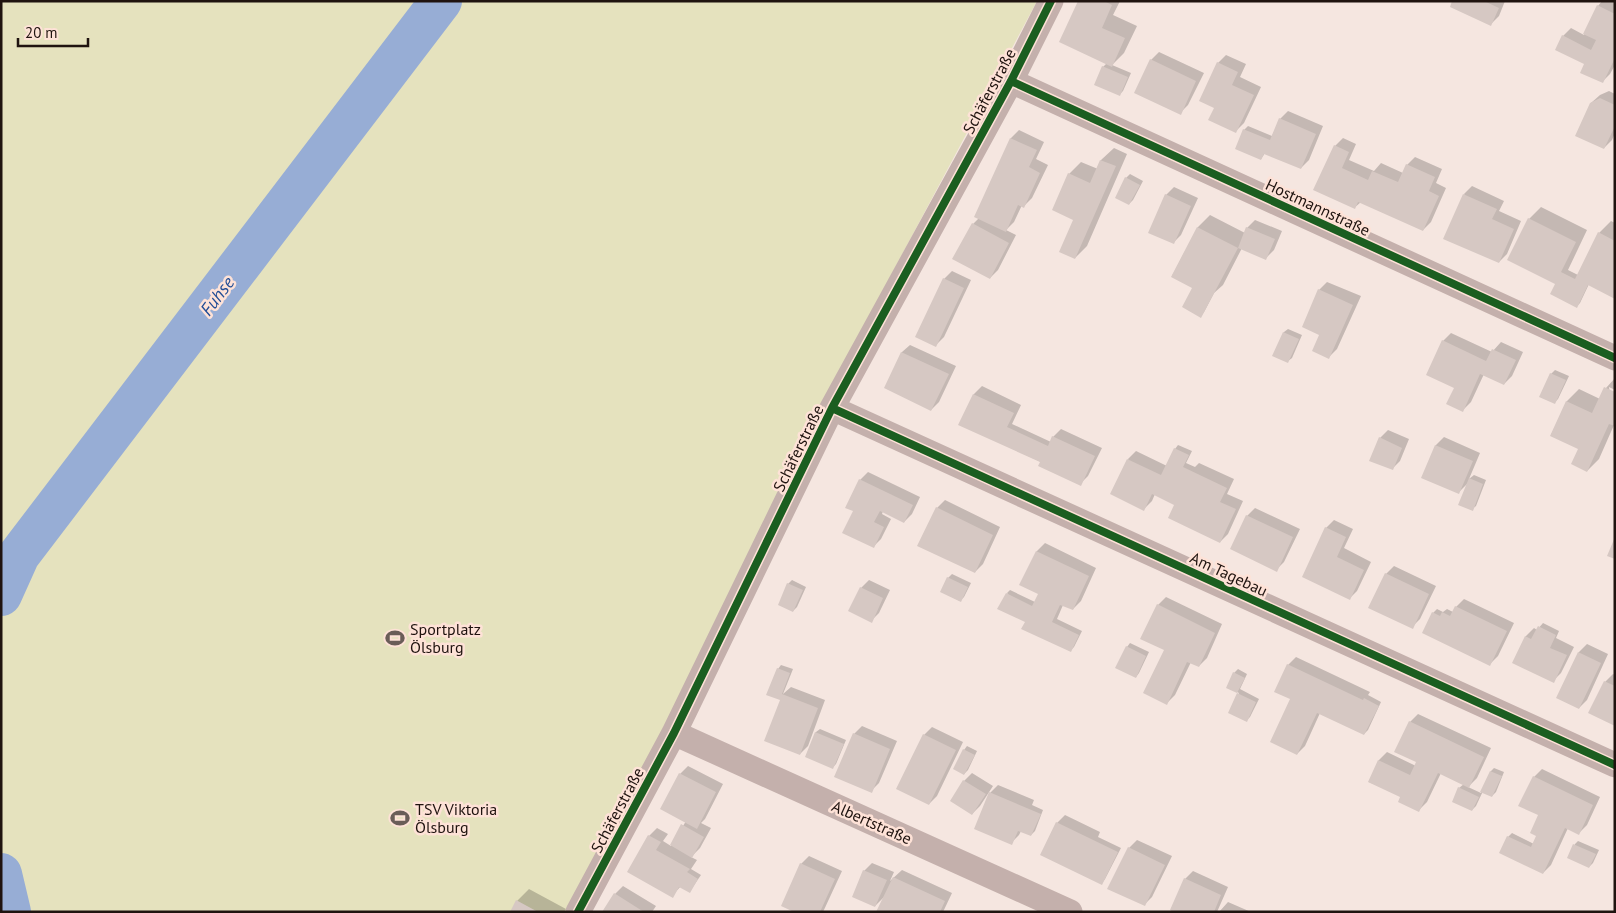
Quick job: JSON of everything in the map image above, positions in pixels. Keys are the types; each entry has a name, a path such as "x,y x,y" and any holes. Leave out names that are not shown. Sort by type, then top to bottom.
{"street":[{"name":"Schäferstraße","path":"578,912 674,733 832,408 1011,81 1051,1"},
{"name":"Hostmannstraße","path":"1011,81 1615,358"},
{"name":"Am Tagebau","path":"832,408 1615,765"},
{"name":"Albertstraße","path":"674,733 1070,912"}],"shaded area":[{"path":"1,1 1037,1 823,403 669,729 571,912 1,912"}],"building":[{"path":"1078,1 1104,1 1112,5 1102,28 1125,38 1112,67 1059,42"},
{"path":"1452,1 1484,1 1499,8 1491,26 1450,7"},
{"path":"1597,5 1615,14 1615,58 1603,83 1580,73 1584,64 1555,50 1562,35 1591,50 1596,40 1583,34"},
{"path":"1150,59 1196,81 1181,115 1134,93"},
{"path":"1217,62 1238,72 1232,85 1254,95 1236,133 1208,120 1214,108 1199,101"},
{"path":"1102,66 1128,77 1120,96 1094,85"},
{"path":"1600,98 1615,105 1615,126 1604,149 1575,136 1590,103"},
{"path":"1279,118 1316,134 1301,169 1264,154 1261,160 1235,149 1243,129 1270,140"},
{"path":"1010,138 1037,150 1029,167 1040,173 1024,208 1018,205 1006,232 974,217"},
{"path":"1334,145 1349,152 1342,168 1368,180 1372,171 1398,182 1406,164 1435,177 1429,191 1439,196 1423,231 1358,202 1355,209 1313,190"},
{"path":"1100,160 1116,166 1075,259 1059,252 1073,220 1052,210 1068,173 1090,183"},
{"path":"1125,177 1140,185 1129,205 1115,198"},
{"path":"1165,194 1191,206 1174,244 1148,233"},
{"path":"1463,194 1497,209 1492,219 1514,229 1499,263 1443,239"},
{"path":"1528,218 1576,242 1561,272 1575,279 1598,232 1615,241 1615,299 1588,285 1577,308 1550,294 1555,284 1507,260"},
{"path":"972,223 1009,243 990,279 952,259"},
{"path":"1197,227 1238,248 1201,318 1182,307 1192,288 1171,277"},
{"path":"1246,227 1275,239 1266,260 1238,248"},
{"path":"943,278 964,288 936,347 915,337"},
{"path":"1318,289 1353,305 1329,359 1312,351 1319,335 1302,327"},
{"path":"1283,332 1299,339 1288,363 1272,356"},
{"path":"1442,340 1486,361 1492,349 1516,360 1504,385 1480,374 1463,412 1446,404 1454,388 1426,375"},
{"path":"901,352 949,374 931,411 884,388"},
{"path":"1550,373 1566,380 1555,404 1539,397"},
{"path":"1604,387 1615,392 1615,426 1609,424 1587,472 1571,464 1578,449 1550,436 1566,401 1592,413"},
{"path":"973,394 1014,413 1007,427 1048,446 1052,436 1095,456 1081,486 1038,466 1040,462 958,425"},
{"path":"1379,437 1402,448 1393,470 1369,461"},
{"path":"1435,445 1473,461 1459,494 1421,478"},
{"path":"1174,448 1189,455 1183,467 1227,488 1220,502 1236,509 1220,543 1168,518 1174,505 1152,494 1144,511 1110,494 1127,459 1161,475"},
{"path":"1469,478 1483,484 1473,511 1458,505"},
{"path":"859,479 913,505 904,523 880,511 874,522 884,527 874,548 842,533 853,511 845,508"},
{"path":"936,507 993,535 975,573 917,546"},
{"path":"1246,515 1293,537 1277,572 1230,549"},
{"path":"1325,527 1346,537 1337,557 1364,570 1350,600 1302,577"},
{"path":"1615,537 1615,559 1607,556"},
{"path":"1036,551 1089,576 1073,610 1060,605 1052,622 1079,635 1071,652 1021,629 1025,622 997,609 1006,593 1032,606 1038,594 1019,585"},
{"path":"1385,573 1429,594 1413,629 1368,608"},
{"path":"947,577 968,587 961,602 940,592"},
{"path":"787,583 803,590 793,612 778,605"},
{"path":"860,587 883,598 872,623 848,611"},
{"path":"1157,604 1215,633 1199,667 1187,662 1167,705 1143,693 1164,650 1140,639"},
{"path":"1455,606 1507,631 1490,666 1422,633 1432,612 1440,616 1442,612 1450,616"},
{"path":"1538,626 1556,635 1550,648 1567,655 1554,683 1512,663 1525,636 1531,639"},
{"path":"1126,646 1146,656 1136,678 1115,668"},
{"path":"1578,652 1601,663 1579,709 1556,698"},
{"path":"1287,664 1379,706 1364,735 1317,713 1297,755 1270,742 1290,699 1274,692"},
{"path":"777,668 790,673 782,694 818,708 800,755 764,741 780,700 766,695"},
{"path":"1233,672 1245,678 1237,693 1226,688"},
{"path":"1604,681 1615,686 1615,726 1588,713"},
{"path":"1237,693 1256,702 1247,722 1228,713"},
{"path":"1409,721 1484,757 1469,788 1438,773 1419,812 1398,802 1400,797 1368,782 1378,760 1410,775 1416,762 1394,752"},
{"path":"815,732 844,744 833,769 805,757"},
{"path":"853,733 890,749 872,793 834,777"},
{"path":"923,734 956,750 929,805 896,789"},
{"path":"963,749 975,755 964,775 953,769"},
{"path":"1490,771 1502,776 1492,797 1480,792"},
{"path":"679,773 716,792 697,829 660,809"},
{"path":"1533,776 1593,805 1579,835 1565,828 1543,874 1499,853 1507,836 1531,847 1536,836 1530,833 1538,815 1518,806"},
{"path":"963,780 986,794 972,815 950,801"},
{"path":"1458,787 1479,797 1472,811 1452,802"},
{"path":"989,792 1041,814 1031,836 1018,831 1012,845 974,829"},
{"path":"1056,822 1118,852 1102,885 1040,855"},
{"path":"681,824 704,837 692,858 670,845"},
{"path":"648,835 661,842 656,850 690,869 687,872 698,879 690,893 679,887 673,898 627,872"},
{"path":"1573,844 1596,854 1589,868 1567,858"},
{"path":"1128,847 1165,865 1145,906 1107,889"},
{"path":"800,863 835,879 820,912 794,912 781,906"},
{"path":"863,870 887,880 875,907 852,897"},
{"path":"893,877 945,901 940,912 876,912"},
{"path":"1184,878 1221,895 1214,912 1173,912 1170,910"},
{"path":"614,893 644,912 602,912"},
{"path":"516,900 538,912 510,912"}],"waterway":[{"name":"Fuhse","path":"1,595 19,555 441,1"},
{"name":"Fuhse","path":"1,874 10,912"}],"cycle path":[{"path":"578,912 674,733 832,408 1011,81 1051,1"},
{"path":"1011,81 1615,358"},
{"path":"832,408 1615,765"}],"place":[{"name":"Sportplatz Ölsburg","path":"395,638"},
{"name":"TSV Viktoria Ölsburg","path":"400,818"}]}
